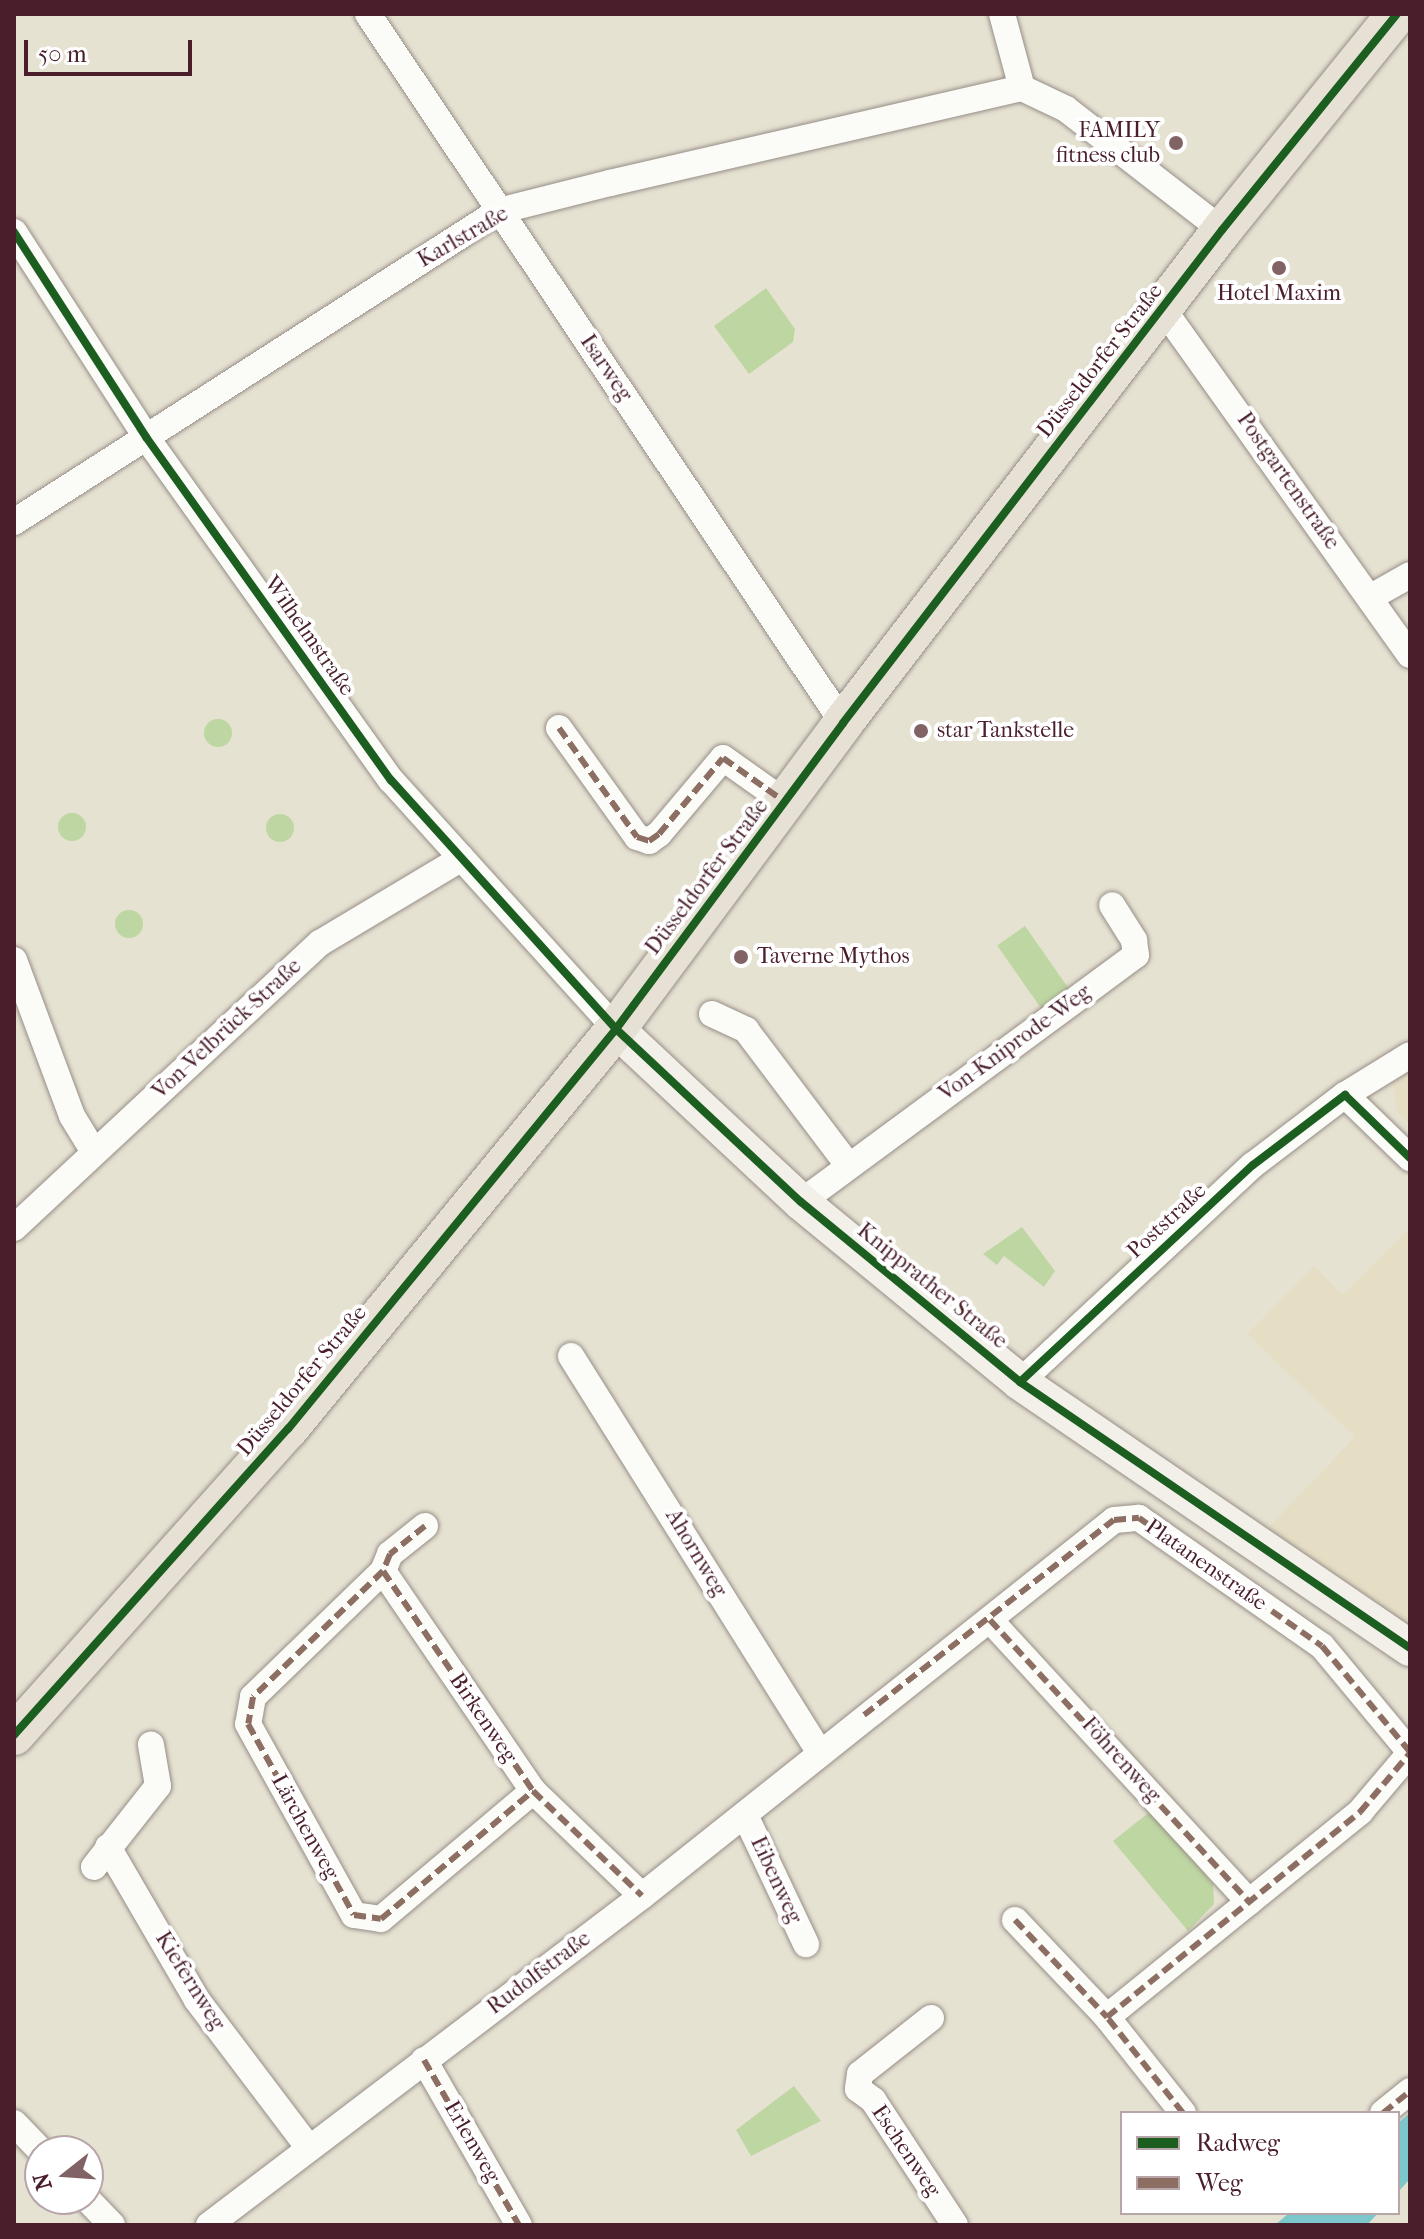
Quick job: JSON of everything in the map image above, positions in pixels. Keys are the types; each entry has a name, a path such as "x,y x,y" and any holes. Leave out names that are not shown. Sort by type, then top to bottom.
{"main road":[{"name":"Düsseldorfer Straße","path":"14,1735 288,1429 616,1029 843,723 1222,230 1397,14"},
{"name":"Knipprather Straße","path":"616,1029 801,1202 1020,1382 1410,1648"}],"street":[{"name":"Isarweg","path":"368,14 843,723"},
{"path":"1002,14 1022,88 1066,109 1222,230"},
{"name":"Karlstraße","path":"14,522 499,211 1022,88"},
{"name":"Wilhelmstraße","path":"14,232 146,437 391,780 616,1029"},
{"name":"Postgartenstraße","path":"1163,309 1410,655"},
{"path":"1371,597 1410,575"},
{"name":"Düsseldorfer Straße","path":"559,728 637,837 649,841 659,834 723,758 785,802"},
{"name":"Von-Velbrück-Straße","path":"14,1228 320,943 462,858"},
{"name":"Von-Kniprode-Weg","path":"801,1202 1136,955 1134,940 1112,905"},
{"path":"14,960 72,1116 94,1152"},
{"path":"712,1014 746,1030 848,1165"},
{"name":"Poststraße","path":"1020,1382 1253,1165 1345,1095 1410,1055"},
{"path":"1345,1095 1410,1158"},
{"name":"Ahornweg","path":"571,1356 819,1752"},
{"name":"Platanenstraße","path":"864,1715 990,1620 1114,1520 1139,1518 1322,1646 1410,1752"},
{"path":"383,1571 390,1554 425,1526"},
{"name":"Birkenweg","path":"383,1571 533,1791 642,1896"},
{"name":"Lärchenweg","path":"383,1571 253,1697 248,1724 354,1915 381,1919 533,1791"},
{"name":"Föhrenweg","path":"990,1620 1249,1902"},
{"name":"Rudolfstraße","path":"209,2225 642,1896 864,1715"},
{"name":"Kiefernweg","path":"151,1745 158,1786 101,1857 197,2000 308,2147"},
{"path":"1107,2017 1360,1812 1410,1752"},
{"name":"Eibenweg","path":"745,1815 806,1944"},
{"path":"1015,1920 1107,2017 1181,2111"},
{"name":"Eschenweg","path":"931,2018 860,2074 858,2089 873,2100 955,2225"},
{"name":"Erlenweg","path":"424,2060 519,2225"},
{"path":"1385,2111 1410,2091"}],"shaded area":[{"path":"1410,1068 1410,1125 1397,1112 1392,1079"},
{"path":"1410,1228 1410,1624 1267,1529 1355,1437 1247,1334 1314,1266 1343,1295"}],"green space":[{"path":"766,288 795,329 793,342 749,374 714,326"},
{"path":"218,719 228,723 232,733 228,743 218,747 208,743 204,733 208,723"},
{"path":"72,813 82,817 86,827 82,837 72,841 62,837 58,827 62,817"},
{"path":"280,814 290,818 294,828 290,838 280,842 270,838 266,828 270,818"},
{"path":"129,910 139,914 143,924 139,934 129,938 119,934 115,924 119,914"},
{"path":"1025,926 1070,990 1042,1009 997,946"},
{"path":"1022,1227 1055,1271 1044,1287 1004,1256 997,1265 983,1254"},
{"path":"1152,1810 1213,1884 1214,1904 1188,1931 1113,1841"},
{"path":"794,2086 821,2121 751,2156 736,2130"}],"water":[{"path":"1410,2113 1410,2179 1400,2190 1400,2121"},
{"path":"1287,2215 1376,2215 1367,2225 1275,2225"}],"marked path":[{"path":"559,728 637,837 649,841 659,834 723,758 785,802"},
{"path":"864,1715 1114,1520 1139,1518 1322,1646 1410,1752"},
{"path":"425,1526 390,1554 383,1571 533,1791 642,1896"},
{"path":"383,1571 253,1697 248,1724 354,1915 381,1919 533,1791"},
{"path":"990,1620 1249,1902"},
{"path":"1181,2111 1107,2017 1360,1812 1410,1753"},
{"path":"1015,1920 1107,2017"},
{"path":"424,2060 519,2225"},
{"path":"1385,2111 1410,2091"}],"cycle path":[{"path":"14,1735 288,1429 616,1029 843,723 1222,230 1397,14"},
{"path":"14,232 146,437 391,780 616,1029 801,1202 1020,1382 1410,1648"},
{"path":"1020,1382 1253,1165 1345,1095 1410,1158"}],"place":[{"name":"FAMILY fitness club","path":"1176,143"},
{"name":"Hotel Maxim","path":"1279,268"},
{"name":"star Tankstelle","path":"921,731"},
{"name":"Taverne Mythos","path":"741,957"}]}
